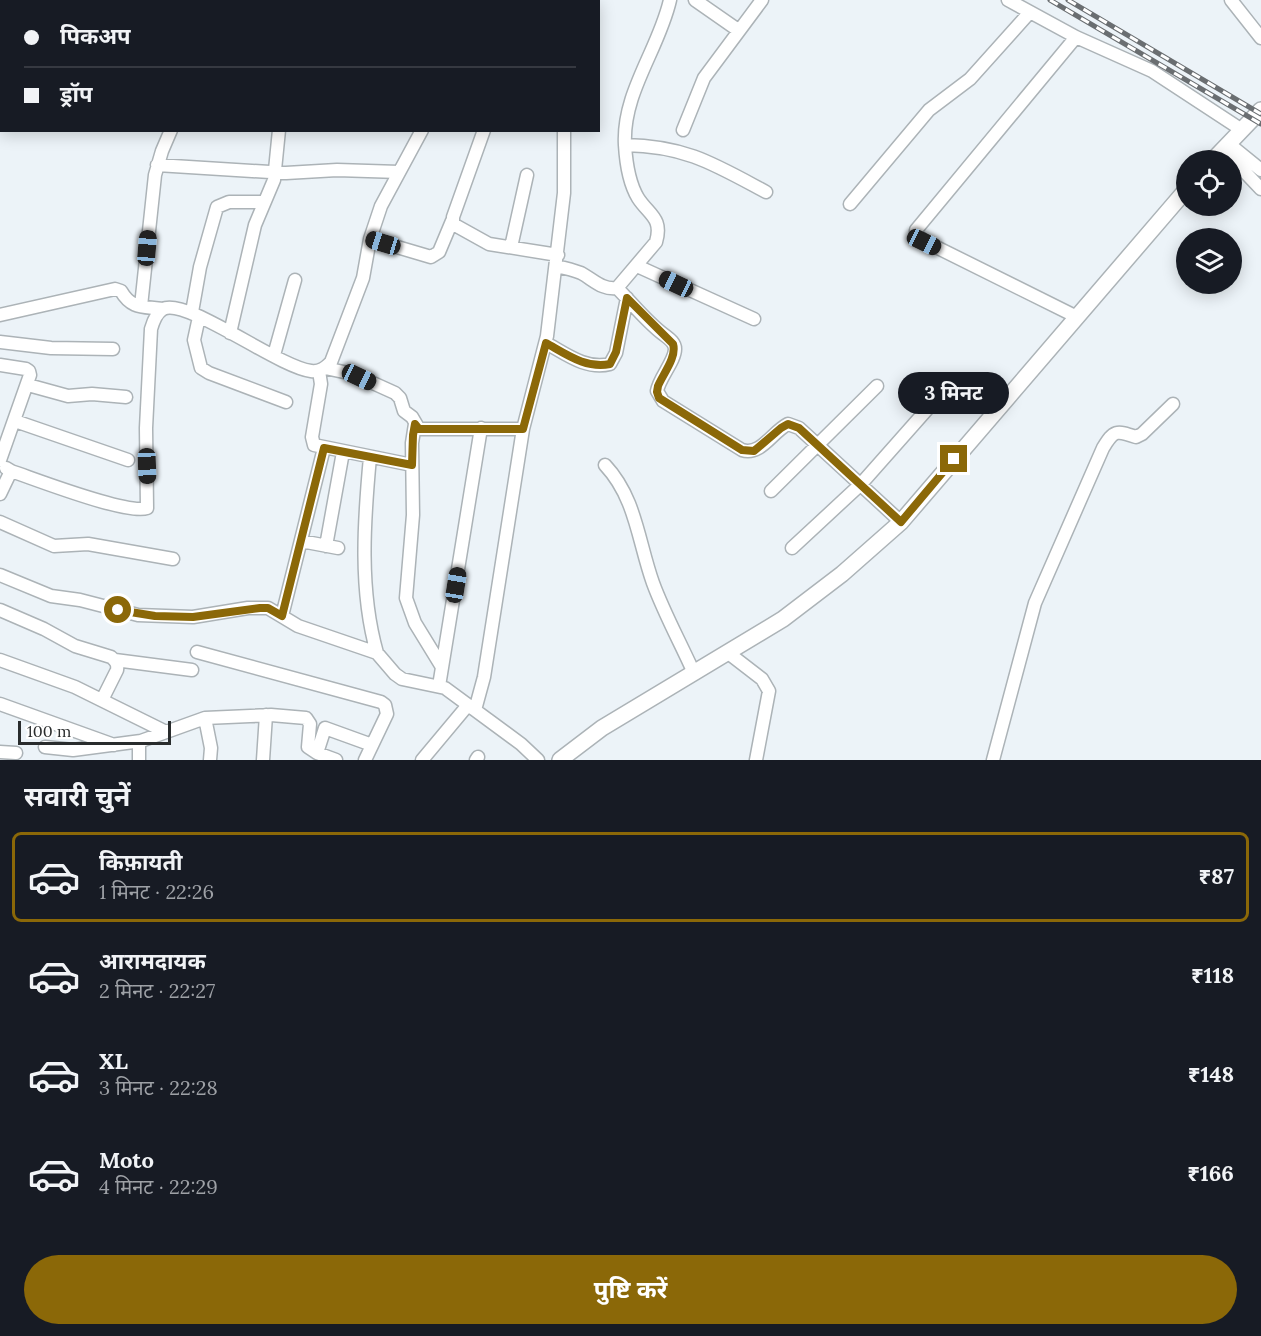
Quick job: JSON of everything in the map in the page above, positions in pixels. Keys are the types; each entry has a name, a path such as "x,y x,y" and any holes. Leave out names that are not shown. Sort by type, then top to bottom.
{"main road":[{"path":"1223,150 1261,110"},
{"path":"560,760 602,728 792,612 842,574 901,522 1176,202"}],"street":[{"path":"617,288 656,242 658,227 653,215 638,199 633,187 625,145 625,125 630,105 670,0"},
{"path":"695,0 738,30"},
{"path":"683,130 704,78 762,0"},
{"path":"1008,0 1076,38 1152,71 1242,130"},
{"path":"1231,0 1261,38"},
{"path":"850,204 929,110 970,79 1030,12"},
{"path":"1076,38 916,230 916,234 924,242 1077,316"},
{"path":"141,306 157,165 170,132"},
{"path":"230,333 255,225 270,191 275,172 279,132"},
{"path":"412,465 324,448 312,442 322,369 331,362 363,278 370,239 381,206 421,132"},
{"path":"370,239 426,256 435,256 452,221 483,132"},
{"path":"422,760 471,708 484,677 523,429 546,343 564,193 563,132"},
{"path":"625,145 667,148 697,156 766,192"},
{"path":"1242,161 1261,170"},
{"path":"157,165 303,174 348,170 399,172"},
{"path":"1242,170 1261,189"},
{"path":"511,247 527,175"},
{"path":"264,202 229,202 217,207 200,267 194,340 201,368 286,402"},
{"path":"452,221 456,227 483,242 557,260 607,288 617,288 673,344 675,350 673,357 658,386 657,392 663,401 748,452 759,448 788,424 799,428 901,522"},
{"path":"637,266 754,320"},
{"path":"274,355 295,280"},
{"path":"0,315 115,290 121,291 129,303 164,309 171,307 196,314 310,371 322,369 353,374 395,393 400,398 404,411 412,417 419,429 523,429"},
{"path":"546,343 580,362 596,366 610,364 616,352 627,298"},
{"path":"0,494 5,468 115,504 140,510 147,508 146,428 151,328 158,314 164,309"},
{"path":"0,342 51,348 113,349"},
{"path":"0,365 29,371 30,375 0,460"},
{"path":"28,385 68,396 92,394 126,397"},
{"path":"771,491 877,386"},
{"path":"792,548 861,484 938,397"},
{"path":"993,760 1035,603 1103,448 1113,434 1119,432 1136,437 1142,435 1173,404"},
{"path":"15,421 128,460"},
{"path":"415,424 412,465 413,515 406,598 415,623 442,667"},
{"path":"439,686 481,428"},
{"path":"282,616 324,448"},
{"path":"301,541 332,547 343,452"},
{"path":"370,457 364,525 368,615 376,653"},
{"path":"605,465 617,478 626,494 654,587 693,671"},
{"path":"0,522 54,546 78,543 173,559"},
{"path":"0,575 51,596 80,600 138,615 193,617 268,608 298,626 376,653 383,657 395,674 402,679 439,686 521,744 538,760"},
{"path":"0,610 44,629 75,646 115,660 192,670"},
{"path":"197,652 381,702 385,705 387,714 365,760"},
{"path":"727,652 762,679 769,691 756,760"},
{"path":"0,660 55,679 166,732"},
{"path":"102,700 117,670 118,665 115,660"},
{"path":"0,705 114,745"},
{"path":"45,747 67,750 114,745 141,741 205,718 266,715 306,718 310,724 307,743 312,754"},
{"path":"263,760 266,715"},
{"path":"205,718 210,760"},
{"path":"312,754 325,728 372,745"},
{"path":"139,760 141,741"},
{"path":"0,752 16,753"},
{"path":"312,754 336,760"}],"railway":[{"path":"1050,0 1261,124"},
{"path":"1068,0 1261,114"}],"route":[{"path":"118,610 138,615 193,617 249,608 268,608 282,616 324,448 412,465 415,424 419,429 523,429 546,343 580,362 596,366 610,364 614,360 627,298 654,327 669,338 675,350 658,386 659,398 742,450 754,451 781,428 788,424 794,425 819,444 901,522 954,459"}]}
